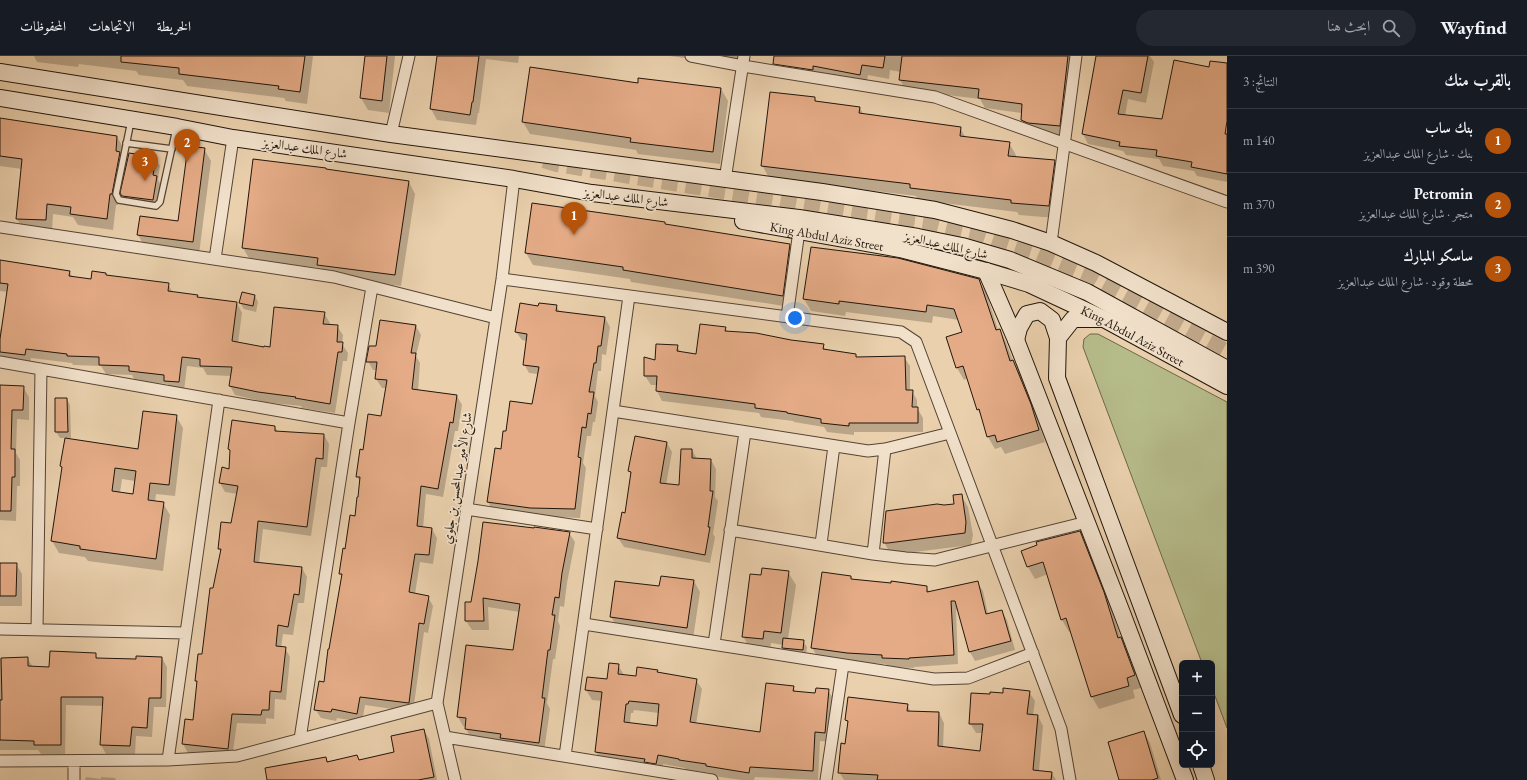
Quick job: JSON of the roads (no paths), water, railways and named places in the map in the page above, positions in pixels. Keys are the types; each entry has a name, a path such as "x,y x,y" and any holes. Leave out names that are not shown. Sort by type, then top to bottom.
{"street":[{"path":"391,134 409,56"},
{"path":"691,56 744,61 935,97 1227,202"},
{"path":"1051,244 1063,142 1076,56"},
{"path":"725,180 744,61"},
{"name":"شارع الملك عبدالعزيز","path":"0,72 391,134 822,192 935,210 1012,230 1051,244 1096,263 1227,332"},
{"name":"شارع الملك عبدالعزيز","path":"0,98 132,119 233,138 514,179 592,193 799,218 918,237 962,246 1010,260 1087,292 1227,369"},
{"path":"215,259 233,138"},
{"name":"شارع الأمير عبدالمحسن بن جلوي","path":"455,780 436,703 502,280 514,179"},
{"name":"King Abdul Aziz Street","path":"592,193 665,208 900,249 1030,284 1104,319 1227,386"},
{"path":"0,227 334,277 496,318"},
{"path":"787,317 799,231"},
{"path":"986,271 1016,340 1185,780"},
{"path":"502,280 901,332 916,342 1061,728 1070,780"},
{"path":"300,739 349,423 372,287"},
{"path":"566,756 629,296"},
{"path":"1016,340 1019,328 1027,314 1040,311 1052,320 1058,338 1057,378 1179,706"},
{"path":"1058,338 1074,319 1104,319"},
{"path":"0,362 349,423"},
{"path":"37,630 41,369"},
{"path":"168,760 219,400"},
{"path":"613,411 868,451 885,449 950,433"},
{"path":"714,644 745,432"},
{"path":"821,544 834,446"},
{"path":"873,554 885,449"},
{"path":"466,509 597,529"},
{"path":"730,530 821,544 873,554 935,560 1087,522"},
{"path":"584,624 843,666 934,679 968,678 1033,653"},
{"path":"0,629 186,633"},
{"path":"826,780 843,666"},
{"path":"0,761 168,760 237,756 436,703"},
{"path":"445,737 712,780"},
{"path":"74,761 74,780"},
{"path":"1202,768 1206,780"}],"lane":[{"path":"132,119 116,194 119,200 156,206 160,202 177,127"},
{"path":"126,143 172,149"}],"tunnel":[{"path":"544,160 557,164 932,224 980,235 1035,254 1089,276 1227,352"}],"place":[{"name":"Petromin","path":"187,162"},
{"name":"ساسكو المبارك","path":"145,181"},
{"name":"بنك ساب","path":"574,235"}]}
